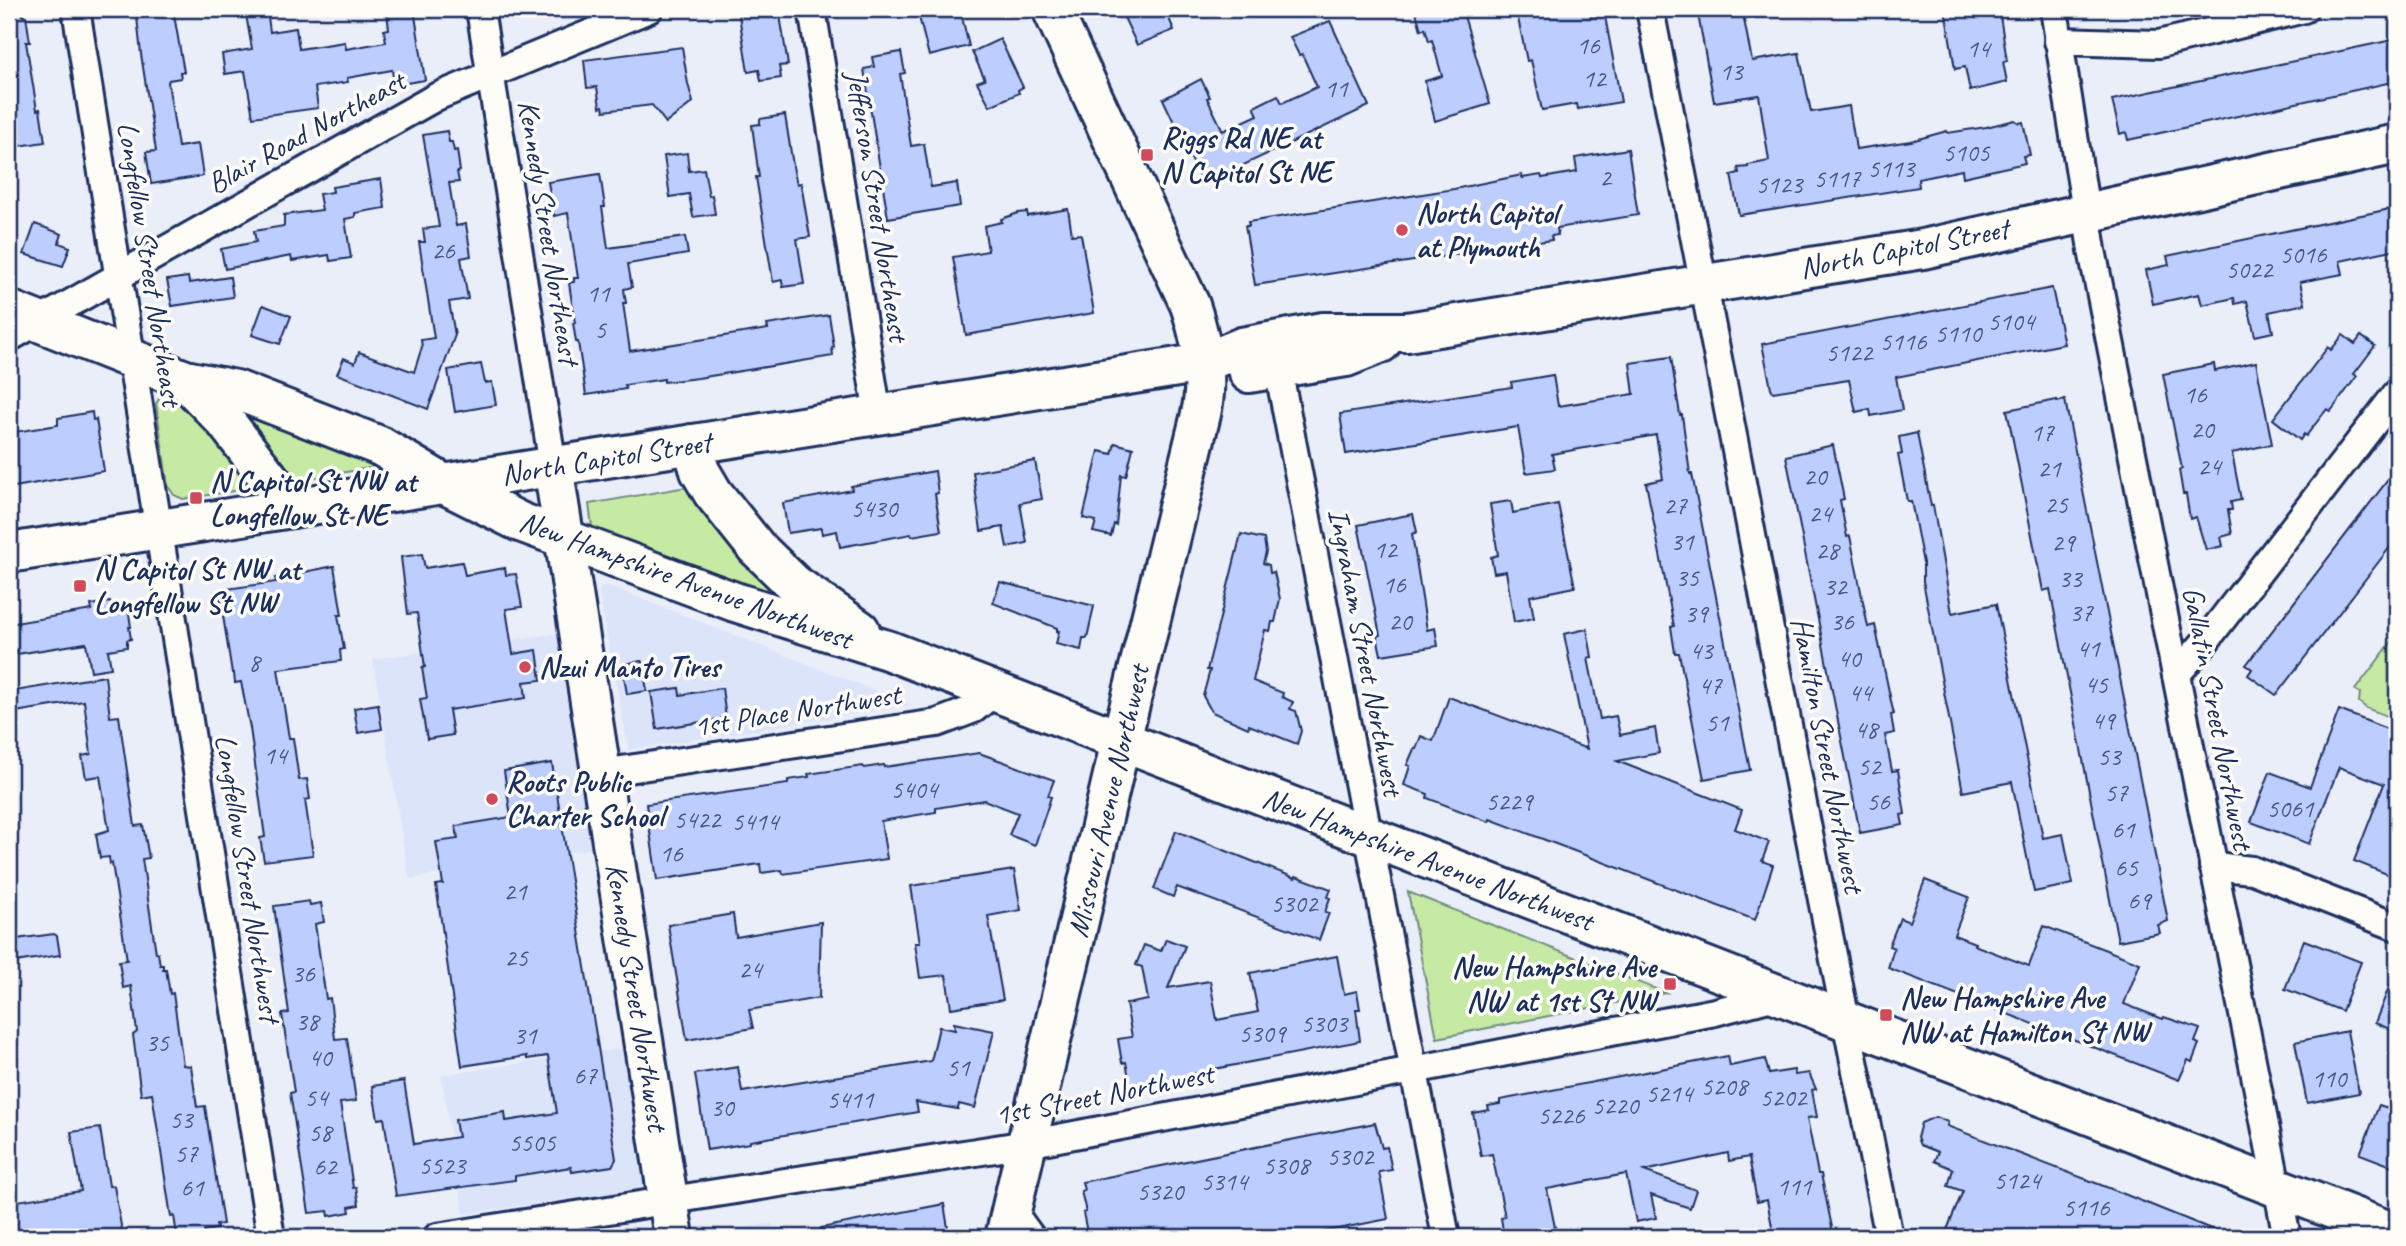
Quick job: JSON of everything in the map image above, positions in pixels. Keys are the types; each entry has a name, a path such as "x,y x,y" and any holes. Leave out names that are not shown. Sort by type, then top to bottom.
{"main road":[{"name":"Missouri Avenue Northwest","path":"1016,1228 1027,1144 1202,408 1203,363 1190,305 1052,9"},
{"name":"North Capitol Street","path":"1407,332 1923,249 2397,144"},
{"path":"19,323 131,357 185,380 225,421 292,508"},
{"path":"1203,363 1242,347 1322,332 1407,332"},
{"path":"1203,363 1244,374 1346,358 1407,332"},
{"name":"North Capitol Street","path":"9,553 1203,363"},
{"name":"New Hampshire Avenue Northwest","path":"185,380 236,390 380,446 446,485 520,522 564,539 735,602 890,651 2397,1234"},
{"name":"New Hampshire Avenue Northwest","path":"692,444 700,471 713,493 756,547 794,583 890,651"},
{"name":"Kennedy Street Northwest","path":"552,466 671,1219"}],"street":[{"name":"Longfellow Street Northeast","path":"76,9 159,529"},
{"name":"Kennedy Street Northeast","path":"480,9 552,466"},
{"name":"Blair Road Northeast","path":"19,323 118,276 436,97 649,9"},
{"name":"Jefferson Street Northeast","path":"812,9 878,415"},
{"name":"Hamilton Street Northwest","path":"1650,9 1889,1237"},
{"name":"Gallatin Street Northwest","path":"2054,9 2085,212 2287,1237"},
{"path":"2059,41 2159,44 2304,9"},
{"name":"Ingraham Street Northwest","path":"1278,368 1446,1237"},
{"path":"2175,675 2212,632 2397,393"},
{"name":"Longfellow Street Northwest","path":"159,529 271,1237"},
{"name":"1st Place Northwest","path":"601,773 937,723 974,709 995,692"},
{"path":"2213,866 2252,870 2397,927"},
{"name":"1st Street Northwest","path":"437,1237 671,1219 1027,1144 1714,1012 1780,995"}],"shaded area":[{"path":"606,585 912,705 629,750 599,594 600,588"},
{"path":"559,633 596,848 409,879 373,659"},
{"path":"625,1048 651,1187 464,1214 441,1075"},
{"path":"772,1223 774,1237 708,1237 707,1234"}],"green space":[{"path":"165,395 189,406 253,488 183,499 174,495 168,486 156,404 160,397"},
{"path":"231,403 376,464 370,468 293,481"},
{"path":"692,486 810,615 593,535 589,504"},
{"path":"2397,635 2397,720 2366,708 2359,702 2360,693 2355,690"},
{"path":"1408,892 1666,993 1437,1038"}],"building":[{"path":"9,9 22,9 23,16 26,16 30,42 26,42 45,142 12,147 9,126"},
{"path":"141,9 173,9 184,72 180,72 181,78 168,82 178,147 198,144 203,176 151,184 146,152 156,151 137,17 141,16"},
{"path":"245,9 267,9 270,32 296,28 299,49 345,42 346,49 386,42 384,30 389,29 387,13 414,9 425,80 394,85 392,70 347,78 348,82 315,87 318,108 253,117 245,71 225,74 222,54 252,49"},
{"path":"738,9 779,9 788,65 779,66 781,78 761,81 759,70 748,72"},
{"path":"917,9 960,9 969,46 929,56"},
{"path":"1120,9 1165,9 1174,30 1137,45"},
{"path":"1415,9 1462,9 1490,104 1435,121 1425,81 1442,76 1432,40 1429,41 1425,28 1421,30"},
{"path":"1516,9 1590,9 1591,17 1605,16 1621,102 1578,109 1577,104 1542,110 1531,60 1527,61"},
{"path":"1697,9 1742,9 1752,61 1799,53 1811,112 1849,106 1856,149 2015,120 2023,122 2030,155 2023,156 2025,163 1963,177 1962,170 1918,179 1919,187 1739,215 1731,175 1739,173 1738,168 1769,161 1759,95 1714,102"},
{"path":"1945,9 1999,9 2007,61 2003,62 2007,82 1970,91 1965,67 1955,69"},
{"path":"1330,21 1369,106 1203,184 1163,99 1201,79 1223,131 1258,115 1254,107 1278,95 1282,103 1317,87 1302,54 1299,55 1290,37"},
{"path":"1000,39 1023,87 1018,90 1019,93 990,106 977,82 985,79 972,52"},
{"path":"2397,39 2397,81 2128,140 2126,132 2120,134 2112,100"},
{"path":"682,47 693,102 666,123 652,105 604,111 603,106 600,107 597,87 587,88 584,60"},
{"path":"901,52 905,73 900,74 911,146 924,144 931,187 957,183 960,206 888,218 864,69 874,67 872,57"},
{"path":"785,115 794,172 797,184 801,183 810,237 797,239 804,284 783,287 782,280 773,282 756,177 759,177 752,125 760,124 760,119"},
{"path":"447,131 449,142 452,142 454,151 457,150 460,171 457,172 459,182 449,183 456,226 466,224 471,256 461,258 468,299 449,302 455,335 428,409 337,374 344,358 355,363 359,352 414,372 422,347 421,340 434,338 419,242 425,242 423,229 439,227 423,135"},
{"name":"North Capitol at Plymouth","path":"1628,149 1638,215 1557,228 1558,235 1551,236 1552,240 1255,285 1245,226 1249,226 1248,222 1454,189 1522,175 1522,178 1541,175 1542,178 1577,172 1575,158"},
{"path":"687,153 689,171 704,169 715,214 693,217 689,194 670,197 664,156"},
{"path":"600,174 608,248 685,237 688,254 628,264 632,287 624,289 626,303 623,303 630,351 768,329 767,325 829,315 833,356 698,378 664,382 664,379 625,385 626,389 586,395 569,283 578,278 568,213 554,216 548,182"},
{"path":"381,179 385,208 355,213 355,217 345,219 351,258 330,261 329,255 292,261 291,256 225,269 221,249 256,242 254,231 284,226 284,215 322,210 319,194 333,192 332,187"},
{"path":"1068,209 1072,235 1081,234 1094,313 966,335 953,257 988,251 984,226 1002,222 1001,219 1018,213 1027,212 1028,216"},
{"path":"2390,209 2392,217 2397,216 2397,249 2340,261 2343,274 2300,282 2305,304 2269,312 2273,332 2255,336 2247,301 2235,304 2234,298 2202,305 2199,294 2153,304 2146,270 2169,265 2167,256"},
{"path":"35,224 62,234 59,243 70,247 63,266 24,254"},
{"path":"188,277 189,283 230,277 233,297 172,306 167,280"},
{"path":"2052,288 2064,344 1896,377 1902,410 1871,416 1870,409 1856,412 1849,380 1773,392 1771,388 1762,344"},
{"path":"263,305 291,316 280,344 252,335"},
{"path":"2343,335 2355,344 2361,336 2375,346 2331,411 2327,409 2300,440 2273,419 2328,347 2331,350"},
{"path":"1671,357 1690,474 1750,770 1704,779 1679,653 1675,653 1671,627 1674,626 1646,483 1663,479 1656,435 1552,454 1555,469 1526,473 1518,427 1346,454 1340,414 1512,387 1511,382 1553,375 1558,406 1634,394 1630,363"},
{"path":"2256,362 2272,444 2232,453 2241,500 2231,502 2232,510 2228,510 2232,534 2221,537 2223,546 2206,550 2196,517 2190,519 2186,494 2183,494 2179,470 2182,469 2163,374 2214,364 2215,371"},
{"path":"481,364 485,383 492,382 496,405 455,412 448,370"},
{"path":"2065,400 2168,921 2158,925 2160,933 2118,941 2050,589 2043,591 2007,410"},
{"path":"92,412 93,420 96,419 104,471 9,488 9,433 58,425 58,418"},
{"path":"1917,433 1952,613 1996,604 2043,838 2063,834 2073,884 2034,892 2012,782 1963,792 1923,581 1923,563 1911,501 1907,501 1898,455 1902,454 1899,437"},
{"path":"1115,443 1133,448 1126,476 1121,475 1116,525 1114,524 1111,536 1093,532 1096,521 1083,518 1099,451 1112,454"},
{"path":"1833,445 1844,499 1840,500 1847,537 1850,536 1868,627 1875,625 1894,714 1891,715 1894,733 1885,735 1892,771 1898,770 1905,814 1901,815 1903,825 1860,833 1786,456"},
{"path":"1035,461 1042,499 1020,503 1027,543 1007,547 1003,527 981,531 973,472"},
{"path":"2397,468 2397,538 2276,695 2248,675 2252,669 2246,665"},
{"path":"935,471 938,493 935,494 941,531 840,547 837,531 822,534 821,528 788,533 783,503 852,490 851,486"},
{"path":"1511,501 1513,513 1558,504 1575,587 1530,596 1534,618 1514,622 1506,571 1494,573 1491,557 1498,555 1490,504"},
{"path":"1413,514 1417,532 1412,534 1427,630 1435,628 1438,646 1381,655 1377,636 1380,635 1358,525"},
{"path":"1241,534 1264,539 1266,552 1263,563 1269,565 1270,573 1274,572 1280,599 1275,622 1272,622 1270,631 1265,630 1253,681 1283,693 1282,697 1293,702 1290,709 1296,711 1301,731 1297,744 1249,725 1248,728 1212,712 1203,696"},
{"path":"422,554 425,568 462,562 465,575 505,568 506,575 516,574 522,607 506,609 513,654 537,650 541,680 524,682 526,698 449,710 453,735 427,739 420,699 427,698 422,668 425,667 417,613 408,614 401,557"},
{"path":"334,566 342,615 338,615 344,649 340,650 341,661 278,669 299,780 307,779 310,799 305,800 313,855 264,861 260,838 265,837 250,728 241,682 235,683 232,673 219,590 276,582 275,578"},
{"path":"1000,582 1094,606 1087,638 1083,638 1081,650 1056,644 1059,631 1057,628 993,603"},
{"path":"110,602 114,610 128,607 131,627 131,639 127,640 127,647 108,650 111,668 91,671 86,643 17,654 17,651 9,652 9,624 92,610 91,605"},
{"path":"1587,629 1592,657 1588,658 1600,719 1616,716 1620,735 1655,728 1659,753 1617,761 1742,810 1735,829 1769,842 1762,861 1773,865 1755,920 1490,819 1489,822 1427,798 1428,794 1404,785 1410,766 1407,765 1414,749 1421,736 1433,741 1449,697 1587,749 1564,634"},
{"path":"642,661 647,691 627,694 622,664"},
{"path":"105,676 110,717 119,716 135,826 143,825 149,858 142,859 156,953 160,965 166,969 170,994 173,993 183,1065 191,1066 197,1107 205,1106 223,1224 216,1225 217,1229 204,1231 205,1236 177,1235 174,1216 171,1217 152,1093 141,1095 133,1035 137,1032 131,986 123,988 119,961 127,960 112,863 110,864 109,857 100,858 96,834 109,830 100,776 86,778 82,756 91,754 84,701 9,713 9,692"},
{"path":"679,688 680,695 722,688 726,718 657,729 651,692"},
{"path":"378,704 382,729 358,733 354,708"},
{"path":"2339,710 2397,733 2397,878 2354,861 2384,784 2339,767 2309,844 2251,822 2270,772 2310,787"},
{"path":"979,753 1054,780 1035,845 1009,835 1018,813 984,800 936,808 936,812 881,821 887,859 783,874 782,870 761,873 760,864 657,880 646,804 788,784 788,780 809,777 808,774 863,766 884,767"},
{"path":"552,763 616,1159 612,1166 572,1172 571,1167 515,1176 515,1180 396,1196 384,1118 378,1119 372,1086 404,1081 414,1144 458,1137 455,1120 505,1112 506,1121 557,1113 548,1056 527,1059 527,1056 462,1066 436,885 443,884 436,842 458,839 456,826 511,817 504,771"},
{"path":"1176,831 1295,878 1296,876 1331,889 1325,912 1329,913 1319,940 1177,887 1173,897 1154,889"},
{"path":"1014,870 1021,910 988,916 1003,1000 951,1008 946,975 920,978 915,943 920,943 911,886"},
{"path":"1925,880 1969,897 1954,935 1975,943 1974,945 2029,966 2044,926 2140,963 2124,1004 2200,1029 2195,1042 2199,1044 2192,1062 2188,1060 2179,1080 1888,968 1894,948 1889,946 1900,918 1909,922"},
{"path":"309,901 310,905 321,903 324,922 315,924 326,999 330,998 335,1039 347,1038 356,1101 340,1103 353,1188 356,1187 359,1205 349,1207 350,1212 329,1216 328,1211 309,1213 290,1093 294,1092 282,1014 289,1013 274,906"},
{"path":"733,914 736,937 821,922 819,998 749,1010 753,1028 687,1040 668,925"},
{"path":"54,934 57,936 60,955 9,963 9,940"},
{"path":"1166,939 1185,946 1168,988 1210,981 1217,1020 1258,1012 1250,973 1337,956 1344,994 1357,991 1360,1041 1209,1070 1194,1074 1195,1076 1131,1089 1126,1062 1122,1063 1118,1039 1132,1037 1126,1004 1148,1000 1142,967 1136,965 1144,945 1161,951"},
{"path":"2304,940 2361,962 2342,1011 2285,989"},
{"path":"2397,969 2397,1032 2375,1023"},
{"path":"954,1023 994,1031 975,1108 959,1104 958,1109 916,1102 918,1112 707,1150 695,1074 738,1067 742,1092 931,1061 939,1027 955,1030"},
{"path":"2347,1031 2359,1093 2307,1103 2295,1042"},
{"path":"1728,1056 1730,1066 1765,1059 1769,1074 1794,1070 1795,1075 1809,1073 1816,1089 1812,1090 1817,1117 1807,1118 1834,1237 1774,1237 1767,1200 1757,1202 1749,1157 1729,1161 1728,1153 1644,1171 1696,1190 1690,1208 1651,1195 1656,1218 1636,1222 1626,1174 1547,1189 1557,1237 1504,1237 1501,1218 1505,1217 1492,1154 1481,1156 1473,1113 1489,1110 1488,1106 1500,1104 1500,1100"},
{"path":"2379,1105 2397,1111 2397,1168 2360,1154"},
{"path":"1935,1117 1948,1122 1947,1126 2231,1237 1944,1237 1963,1191 1948,1186 1953,1169 1934,1161 1938,1152 1920,1145 1917,1138 1921,1123"},
{"path":"1375,1123 1382,1148 1387,1147 1392,1170 1379,1172 1388,1219 1297,1237 1088,1237 1083,1213 1086,1212 1081,1191 1084,1190 1082,1182"},
{"path":"100,1128 109,1186 114,1186 123,1237 16,1237 11,1202 81,1191 71,1132"},
{"path":"944,1204 948,1228 946,1237 822,1237 821,1228"}],"place":[{"name":"Riggs Rd NE at N Capitol St NE","path":"1147,155"},
{"name":"North Capitol at Plymouth","path":"1402,230"},
{"name":"N Capitol St NW at Longfellow St NE","path":"196,498"},
{"name":"N Capitol St NW at Longfellow St NW","path":"80,586"},
{"name":"Nzui Manto Tires","path":"525,667"},
{"name":"Roots Public Charter School","path":"492,799"},
{"name":"New Hampshire Ave NW at 1st St NW","path":"1670,984"},
{"name":"New Hampshire Ave NW at Hamilton St NW","path":"1886,1015"}]}
